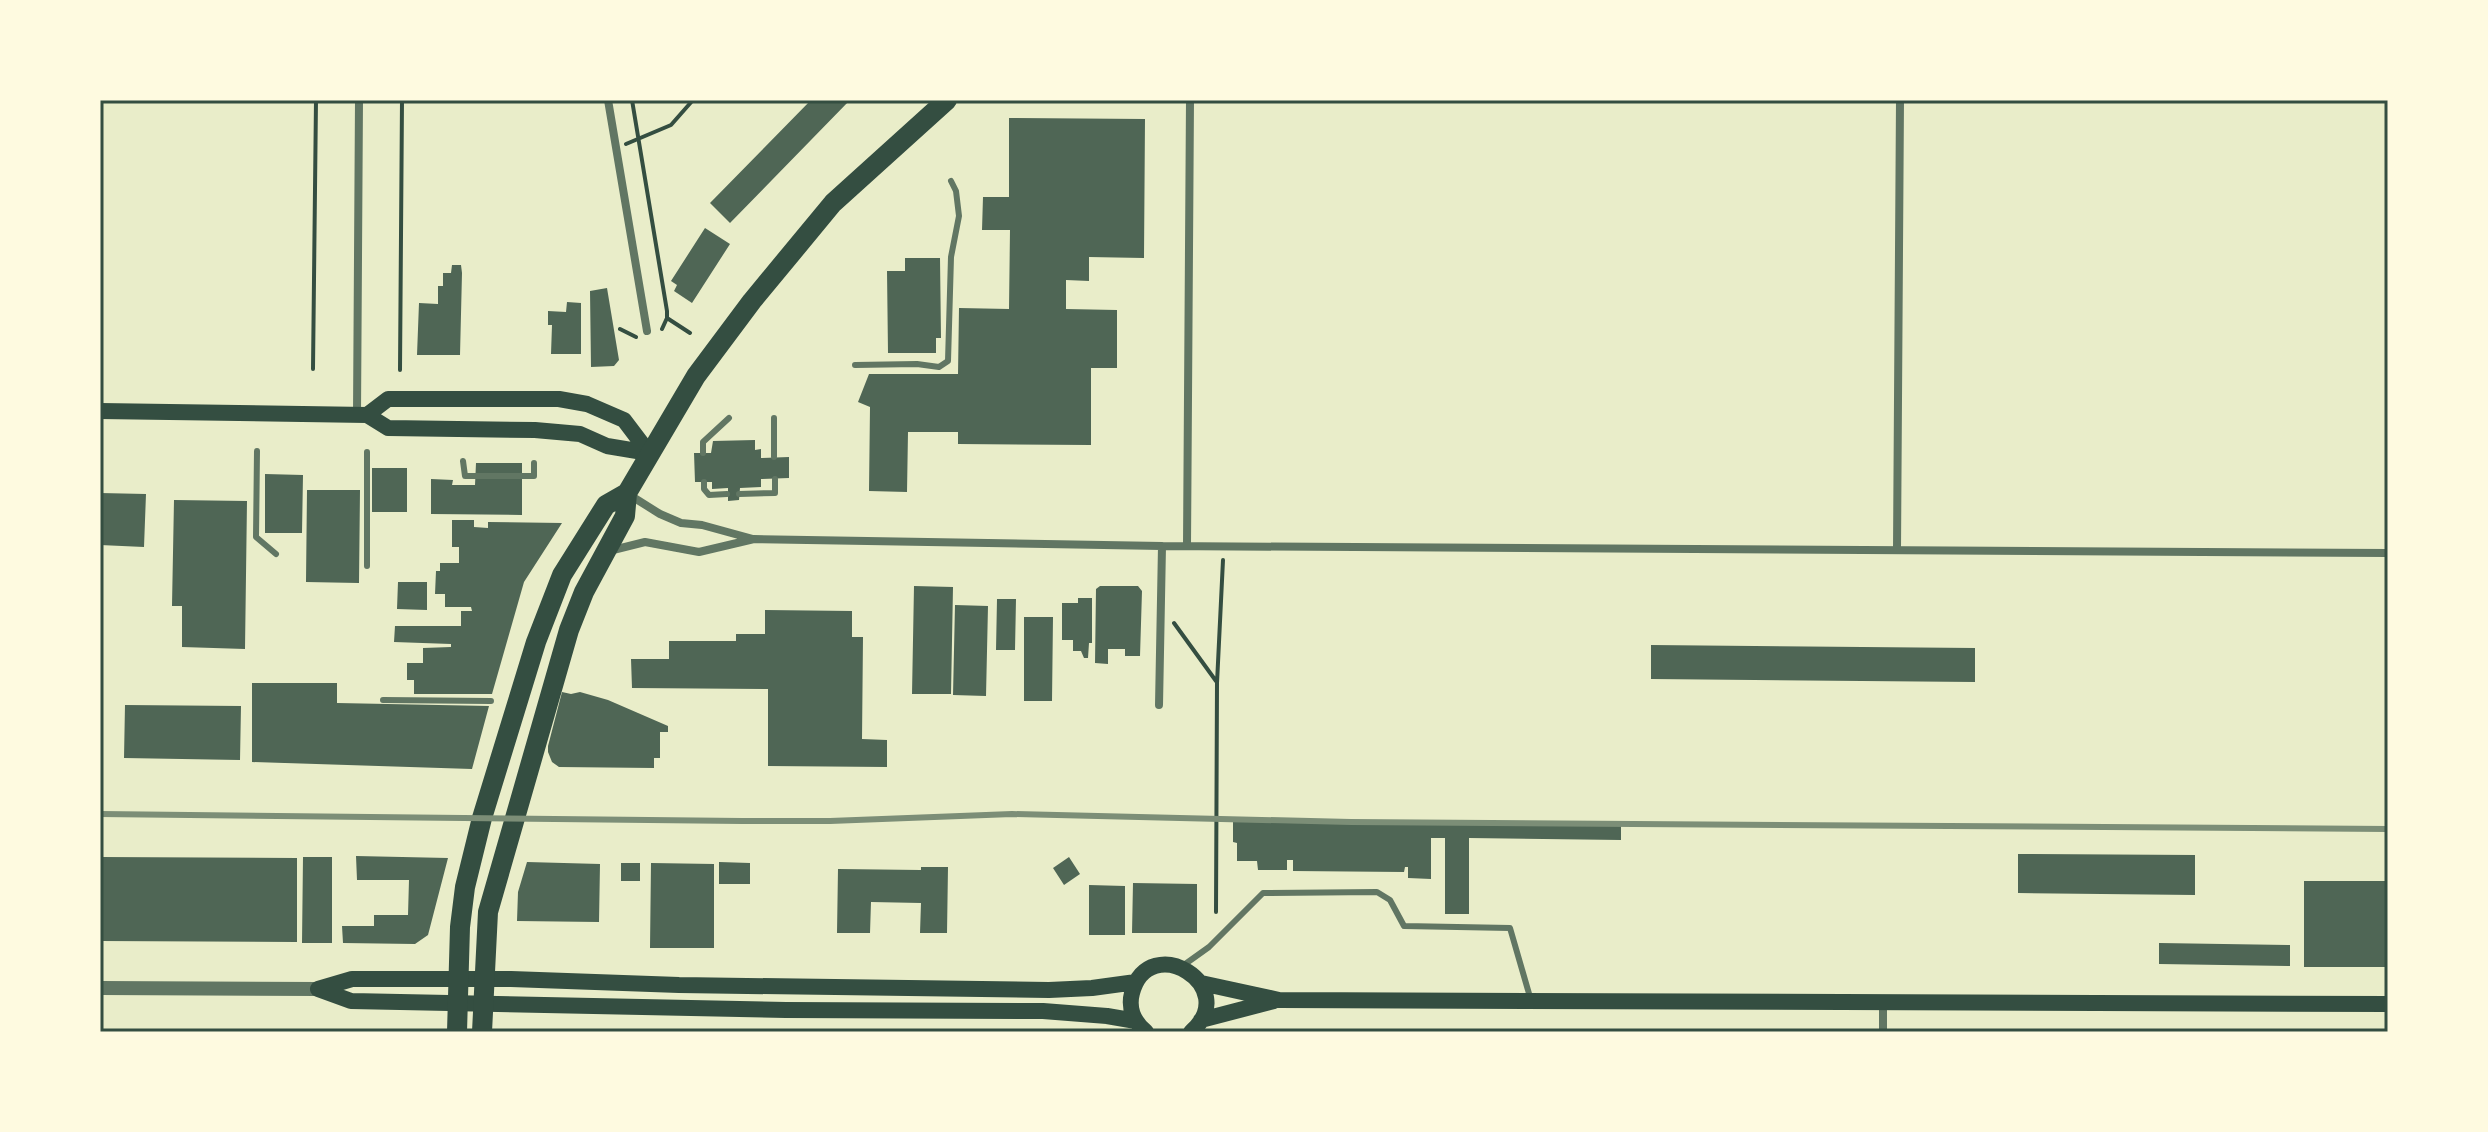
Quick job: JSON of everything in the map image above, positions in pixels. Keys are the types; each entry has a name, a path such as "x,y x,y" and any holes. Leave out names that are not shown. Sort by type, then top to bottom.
{"highway":[{"path":"482,1032 486,930 494,885 569,630 584,592 625,516 627,493 696,376 809,230 857,179 947,100"},
{"path":"457,1032 460,927 472,856 547,609 562,575 606,505 627,493"}],"main road":[{"path":"362,415 388,399 559,399 587,404 624,420 649,453"},
{"path":"100,411 362,415 388,428 535,430 580,434 607,446 649,453"},
{"path":"318,989 352,979 484,979 1049,990 1112,987 1136,982 1156,966 1169,964 1193,973 1201,983 1205,1008 1196,1026"},
{"path":"1136,982 1130,1001 1141,1026"},
{"path":"1201,983 1279,1000 2388,1004"},
{"path":"318,989 351,1001 786,1010 1043,1011 1107,1016 1141,1026"},
{"path":"1196,1026 1279,1000"}],"street":[{"path":"359,100 362,415"},
{"path":"608,100 648,334"},
{"path":"1187,546 1190,100"},
{"path":"1897,550 1900,100"},
{"path":"627,493 681,523 702,525 754,539 1162,546 2388,553"},
{"path":"604,557 614,549 645,542 699,552 754,539"},
{"path":"1159,705 1162,546"},
{"path":"100,988 318,989"},
{"path":"1883,1003 1883,1032"}],"lane":[{"path":"855,365 917,364 939,367 948,361 951,257 959,223 959,205 951,181"},
{"path":"703,453 703,442 729,418"},
{"path":"774,418 774,457"},
{"path":"257,451 256,537 276,554"},
{"path":"367,452 367,566"},
{"path":"463,461 465,476 534,476 534,463"},
{"path":"739,494 775,493 775,479"},
{"path":"704,482 704,489 709,495 727,494"},
{"path":"383,700 491,701"},
{"path":"1181,967 1209,947 1263,893 1383,894 1390,900 1404,926 1510,928 1530,1001"}],"path":[{"path":"313,369 316,100"},
{"path":"400,370 402,100"},
{"path":"632,100 667,318 690,333"},
{"path":"616,146 639,140 671,125 693,100"},
{"path":"620,329 627,334 648,334 667,318"},
{"path":"1216,912 1217,686 1223,546"},
{"path":"1161,605 1217,686"}],"building":[{"path":"811,100 850,100 730,223 710,203"},
{"path":"1009,118 1145,119 1144,258 1089,257 1089,281 1066,280 1066,309 1117,310 1117,368 1091,368 1091,445 958,444 958,432 908,432 907,492 869,491 870,407 858,402 869,374 958,374 959,308 1009,309 1010,230 982,230 983,197 1009,197"},
{"path":"705,228 730,244 692,303 674,291 677,285 671,281"},
{"path":"905,258 940,258 941,338 936,338 936,353 888,353 887,271 905,271"},
{"path":"452,265 461,265 462,273 460,355 417,355 419,303 438,304 438,286 443,286 443,273 451,273"},
{"path":"607,288 619,360 614,366 591,367 590,291"},
{"path":"567,302 581,303 581,354 551,354 552,325 548,325 548,311 566,312"},
{"path":"755,440 755,450 761,449 761,458 789,457 789,478 761,479 761,487 740,488 739,500 728,501 728,488 712,489 712,482 695,482 694,453 711,453 713,441"},
{"path":"476,463 522,463 522,515 431,514 431,479 453,480 452,485 475,485"},
{"path":"372,468 407,468 407,512 372,512"},
{"path":"265,474 303,475 302,533 265,533"},
{"path":"307,490 360,490 359,583 306,582"},
{"path":"100,493 146,494 144,547 100,545"},
{"path":"174,500 247,501 245,649 182,647 182,606 172,606"},
{"path":"452,520 474,520 474,527 488,528 488,522 562,523 524,582 492,694 414,694 414,680 407,680 407,663 423,663 423,648 451,647 451,644 394,642 395,626 461,626 461,611 472,611 471,607 445,607 445,594 435,594 436,571 440,571 440,563 459,563 459,547 452,547"},
{"path":"398,582 427,582 427,610 397,609"},
{"path":"914,586 953,587 951,694 912,694"},
{"path":"1100,586 1138,586 1142,591 1140,656 1125,656 1125,649 1108,649 1108,664 1095,663 1096,589"},
{"path":"1078,598 1092,598 1092,643 1089,643 1088,658 1084,658 1081,651 1073,651 1073,640 1062,640 1062,603 1078,603"},
{"path":"997,599 1016,599 1015,650 996,650"},
{"path":"955,605 988,606 986,696 953,695"},
{"path":"765,610 852,611 852,637 863,637 862,739 887,740 887,767 768,766 768,689 632,688 631,659 669,659 669,641 736,641 736,634 765,634"},
{"path":"1024,617 1053,617 1052,701 1024,701"},
{"path":"1651,645 1975,648 1975,682 1651,679"},
{"path":"252,683 337,683 337,703 489,706 472,769 252,762"},
{"path":"562,692 580,692 608,700 668,726 668,732 660,732 660,758 654,758 654,768 559,767 552,762 548,746"},
{"path":"125,705 241,706 240,760 124,758"},
{"path":"1233,821 1621,825 1621,840 1469,838 1469,914 1445,914 1445,838 1431,838 1431,879 1408,878 1408,867 1404,872 1293,871 1293,860 1287,860 1287,870 1258,870 1257,861 1237,861"},
{"path":"2018,854 2195,855 2195,895 2018,893"},
{"path":"356,856 448,858 428,935 415,944 343,943 342,926 374,926 374,915 408,915 409,880 357,880"},
{"path":"100,857 297,858 297,942 100,941"},
{"path":"303,857 332,857 332,943 302,943"},
{"path":"1069,857 1080,874 1064,885 1053,868"},
{"path":"527,862 600,864 599,922 517,921 518,892"},
{"path":"719,862 750,863 750,884 719,884"},
{"path":"621,863 640,863 640,881 621,881"},
{"path":"651,863 714,864 714,948 650,948"},
{"path":"921,867 948,867 947,933 920,933 921,903 871,902 870,933 837,933 838,869 921,870"},
{"path":"2304,881 2388,881 2388,967 2304,967"},
{"path":"1133,883 1197,884 1197,933 1132,933"},
{"path":"1089,885 1125,886 1125,935 1089,935"},
{"path":"2159,943 2290,945 2290,966 2159,964"}],"railway":[{"path":"100,814 742,821 1012,814 1351,822 2388,829"}]}
